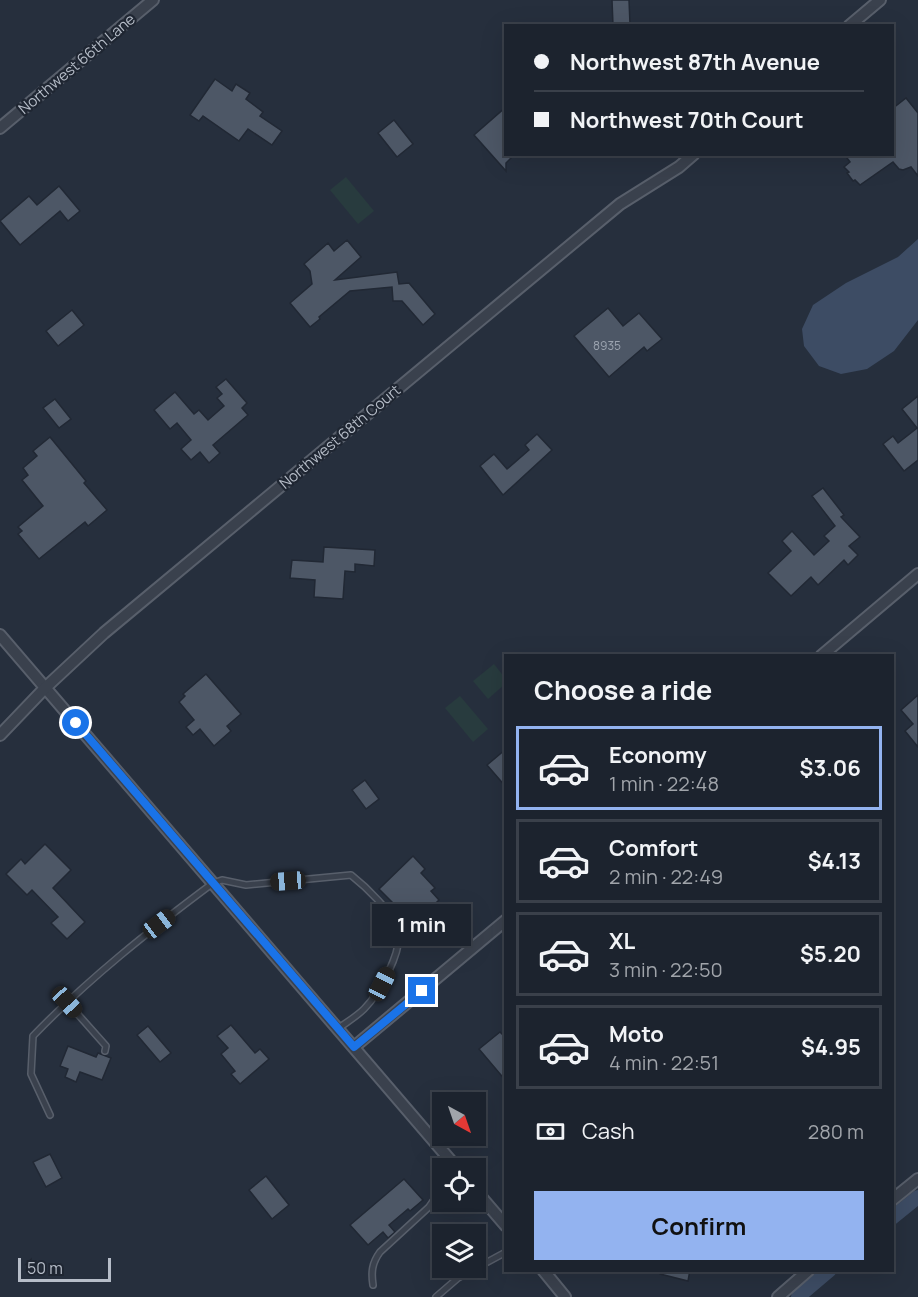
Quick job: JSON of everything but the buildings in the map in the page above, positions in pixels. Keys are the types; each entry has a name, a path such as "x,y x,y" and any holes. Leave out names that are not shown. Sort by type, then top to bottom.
{"street":[{"name":"Northwest 66th Lane","path":"0,128 153,0"},
{"path":"851,24 880,0"},
{"name":"Northwest 68th Court","path":"0,735 45,688 104,633 620,204 679,167 692,156"},
{"path":"823,654 918,574"},
{"path":"0,635 448,1158"},
{"path":"354,1047 504,922"},
{"path":"894,1198 918,1179"},
{"path":"486,1203 504,1224"},
{"path":"545,1272 565,1297"},
{"path":"778,1297 807,1272"}],"lane":[{"path":"50,1116 30,1074 33,1036 67,1002 141,937 213,883 222,880 246,885 351,875 385,909 398,930 399,942 396,955 372,1000 364,1010 339,1029"},
{"path":"67,1002 106,1046 105,1051"},
{"path":"373,1285 374,1260 432,1203"},
{"path":"436,1297 458,1278 504,1253"}],"shaded area":[{"path":"346,177 374,211 358,224 330,190"},
{"path":"494,664 504,677 504,685 488,699 473,681"},
{"path":"460,696 488,729 473,742 445,708"}],"water":[{"path":"918,239 918,320 894,351 867,369 841,374 819,366 804,346 802,329 813,305 846,283 898,257"}],"waterway":[{"path":"894,1216 918,1197"},
{"path":"798,1297 828,1272"}],"route":[{"path":"76,723 354,1047 422,991"}]}
